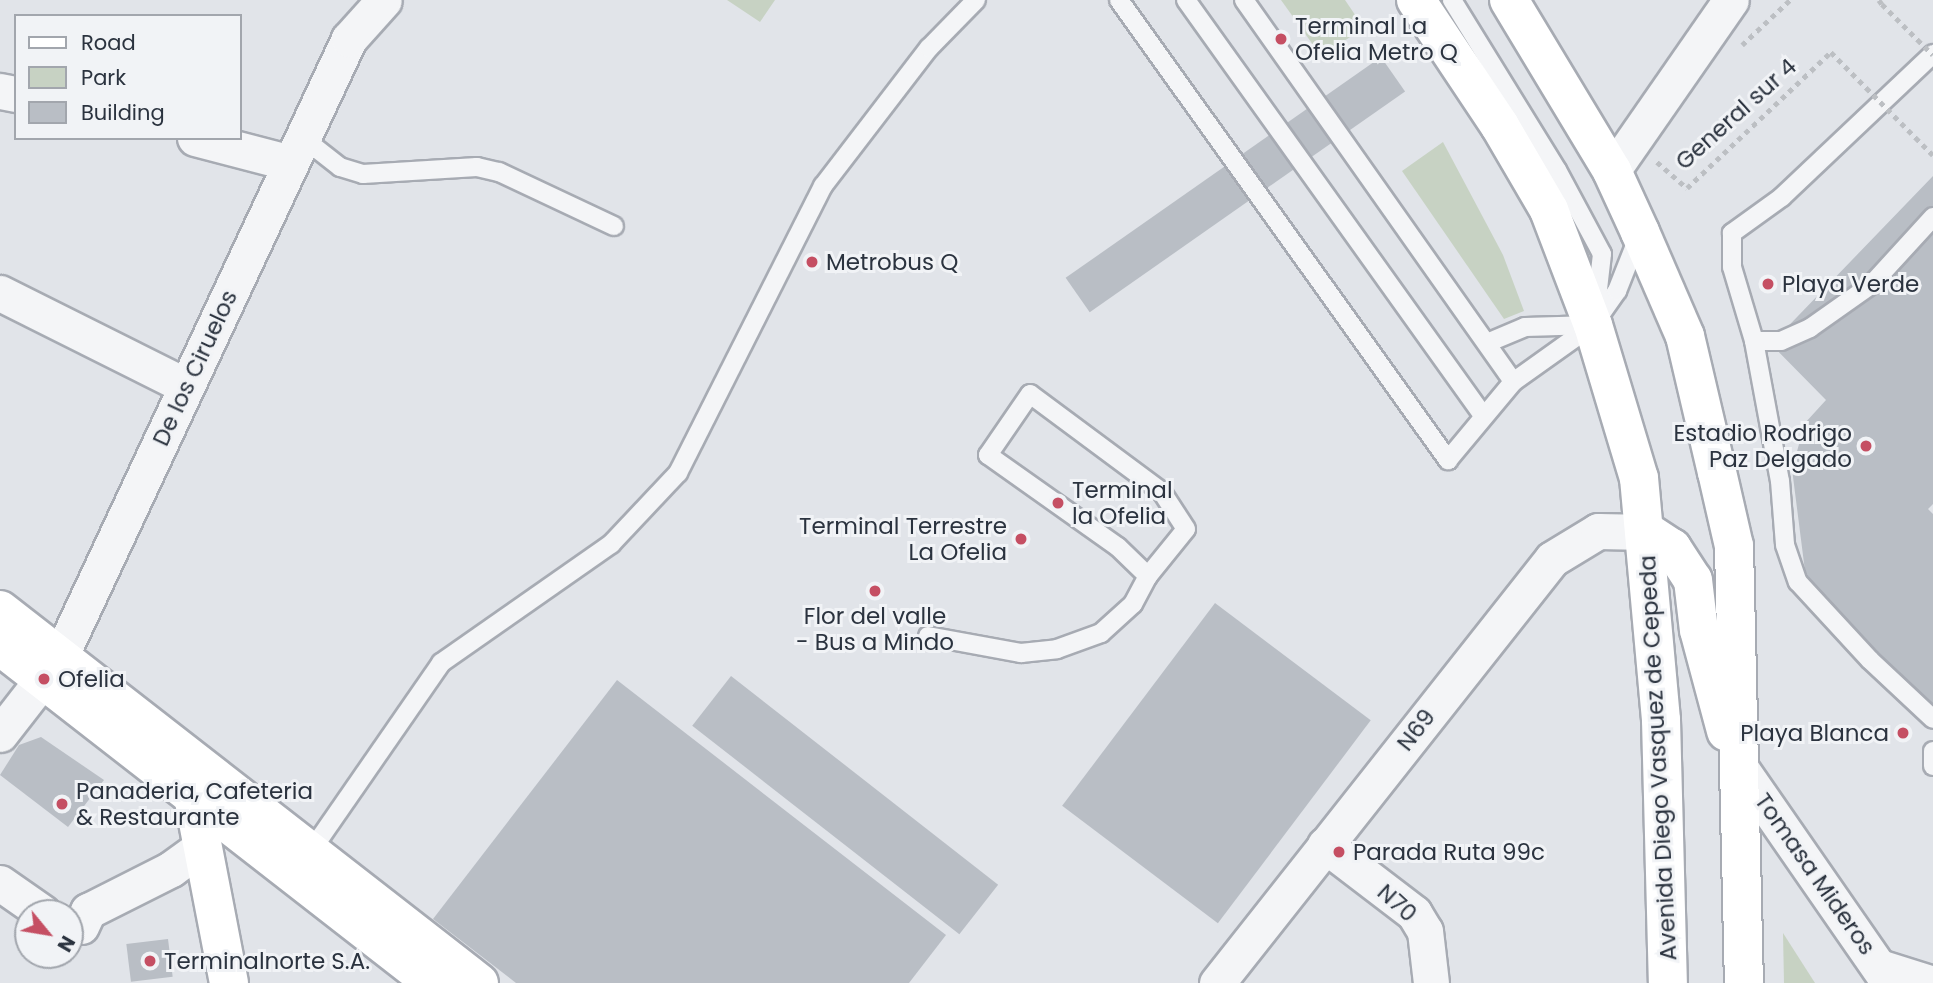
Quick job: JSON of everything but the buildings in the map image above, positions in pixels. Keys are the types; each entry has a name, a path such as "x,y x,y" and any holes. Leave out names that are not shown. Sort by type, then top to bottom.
{"main road":[{"name":"Avenida Diego Vasquez de Cepeda","path":"1416,0 1500,126 1549,211 1593,325 1639,478 1647,532 1661,720 1668,983"},
{"path":"1509,0 1612,171 1685,336 1734,546 1744,983"},
{"path":"1647,532 1672,548 1693,580 1715,703 1739,766"},
{"path":"0,610 52,668 202,784 433,983"},
{"path":"0,646 52,668"},
{"path":"202,784 311,851 479,983"},
{"path":"202,784 203,846 229,983"}],"street":[{"name":"De los Ciruelos","path":"0,734 52,668 349,39 384,0"},
{"path":"1612,171 1731,0"},
{"path":"212,140 297,150"},
{"path":"0,293 186,386"},
{"name":"N69","path":"1217,983 1552,559 1598,531 1647,532"},
{"name":"Tomasa Mideros","path":"1739,766 1885,975"},
{"name":"N70","path":"1325,845 1414,913 1425,931 1431,983"},
{"path":"84,918 88,911 171,869 203,846"},
{"path":"0,883 23,899"},
{"path":"1885,975 1930,983"}],"lane":[{"path":"311,851 442,663 611,544 678,473 823,186 929,48 976,0"},
{"path":"1119,0 1448,460 1482,414 1513,382 1593,325 1617,291 1640,232"},
{"path":"1186,0 1482,414"},
{"path":"1244,0 1513,382"},
{"path":"1452,0 1557,170 1602,254 1602,287 1593,325"},
{"path":"1933,55 1782,197 1732,233 1732,267 1754,341 1780,481 1785,545 1798,583 1870,660 1933,719"},
{"path":"297,150 363,174 477,167 499,172 614,226"},
{"path":"1754,341 1781,341 1810,328 1871,285 1933,217"},
{"path":"1487,343 1525,327 1593,325"},
{"path":"928,636 1021,653 1057,649 1112,625 1133,604 1147,576 1186,529 1162,492 1030,394 988,455 1118,548 1147,576"},
{"path":"1933,751 1933,766"}],"path":[{"name":"General sur 4","path":"1739,47 1790,0"},
{"path":"1880,2 1933,55"},
{"name":"General sur 4","path":"1649,155 1687,188 1831,52 1933,155"}],"green space":[{"path":"727,0 775,0 760,22"},
{"path":"1281,0 1345,0 1364,28 1321,56"},
{"path":"1443,142 1503,255 1524,311 1504,319 1402,171"},
{"path":"1783,933 1815,983 1784,983"}],"place":[{"name":"Terminal La Ofelia Metro Q","path":"1281,39"},
{"name":"Metrobus Q","path":"812,262"},
{"name":"Playa Verde","path":"1768,284"},
{"name":"Estadio Rodrigo Paz Delgado","path":"1866,446"},
{"name":"Terminal la Ofelia","path":"1058,503"},
{"name":"Terminal Terrestre La Ofelia","path":"1021,539"},
{"name":"Flor del valle - Bus a Mindo","path":"875,591"},
{"name":"Ofelia","path":"44,679"},
{"name":"Playa Blanca","path":"1903,733"},
{"name":"Panaderia, Cafeteria & Restaurante","path":"62,804"},
{"name":"Parada Ruta 99c","path":"1339,852"},
{"name":"Terminalnorte S.A.","path":"150,961"}]}
